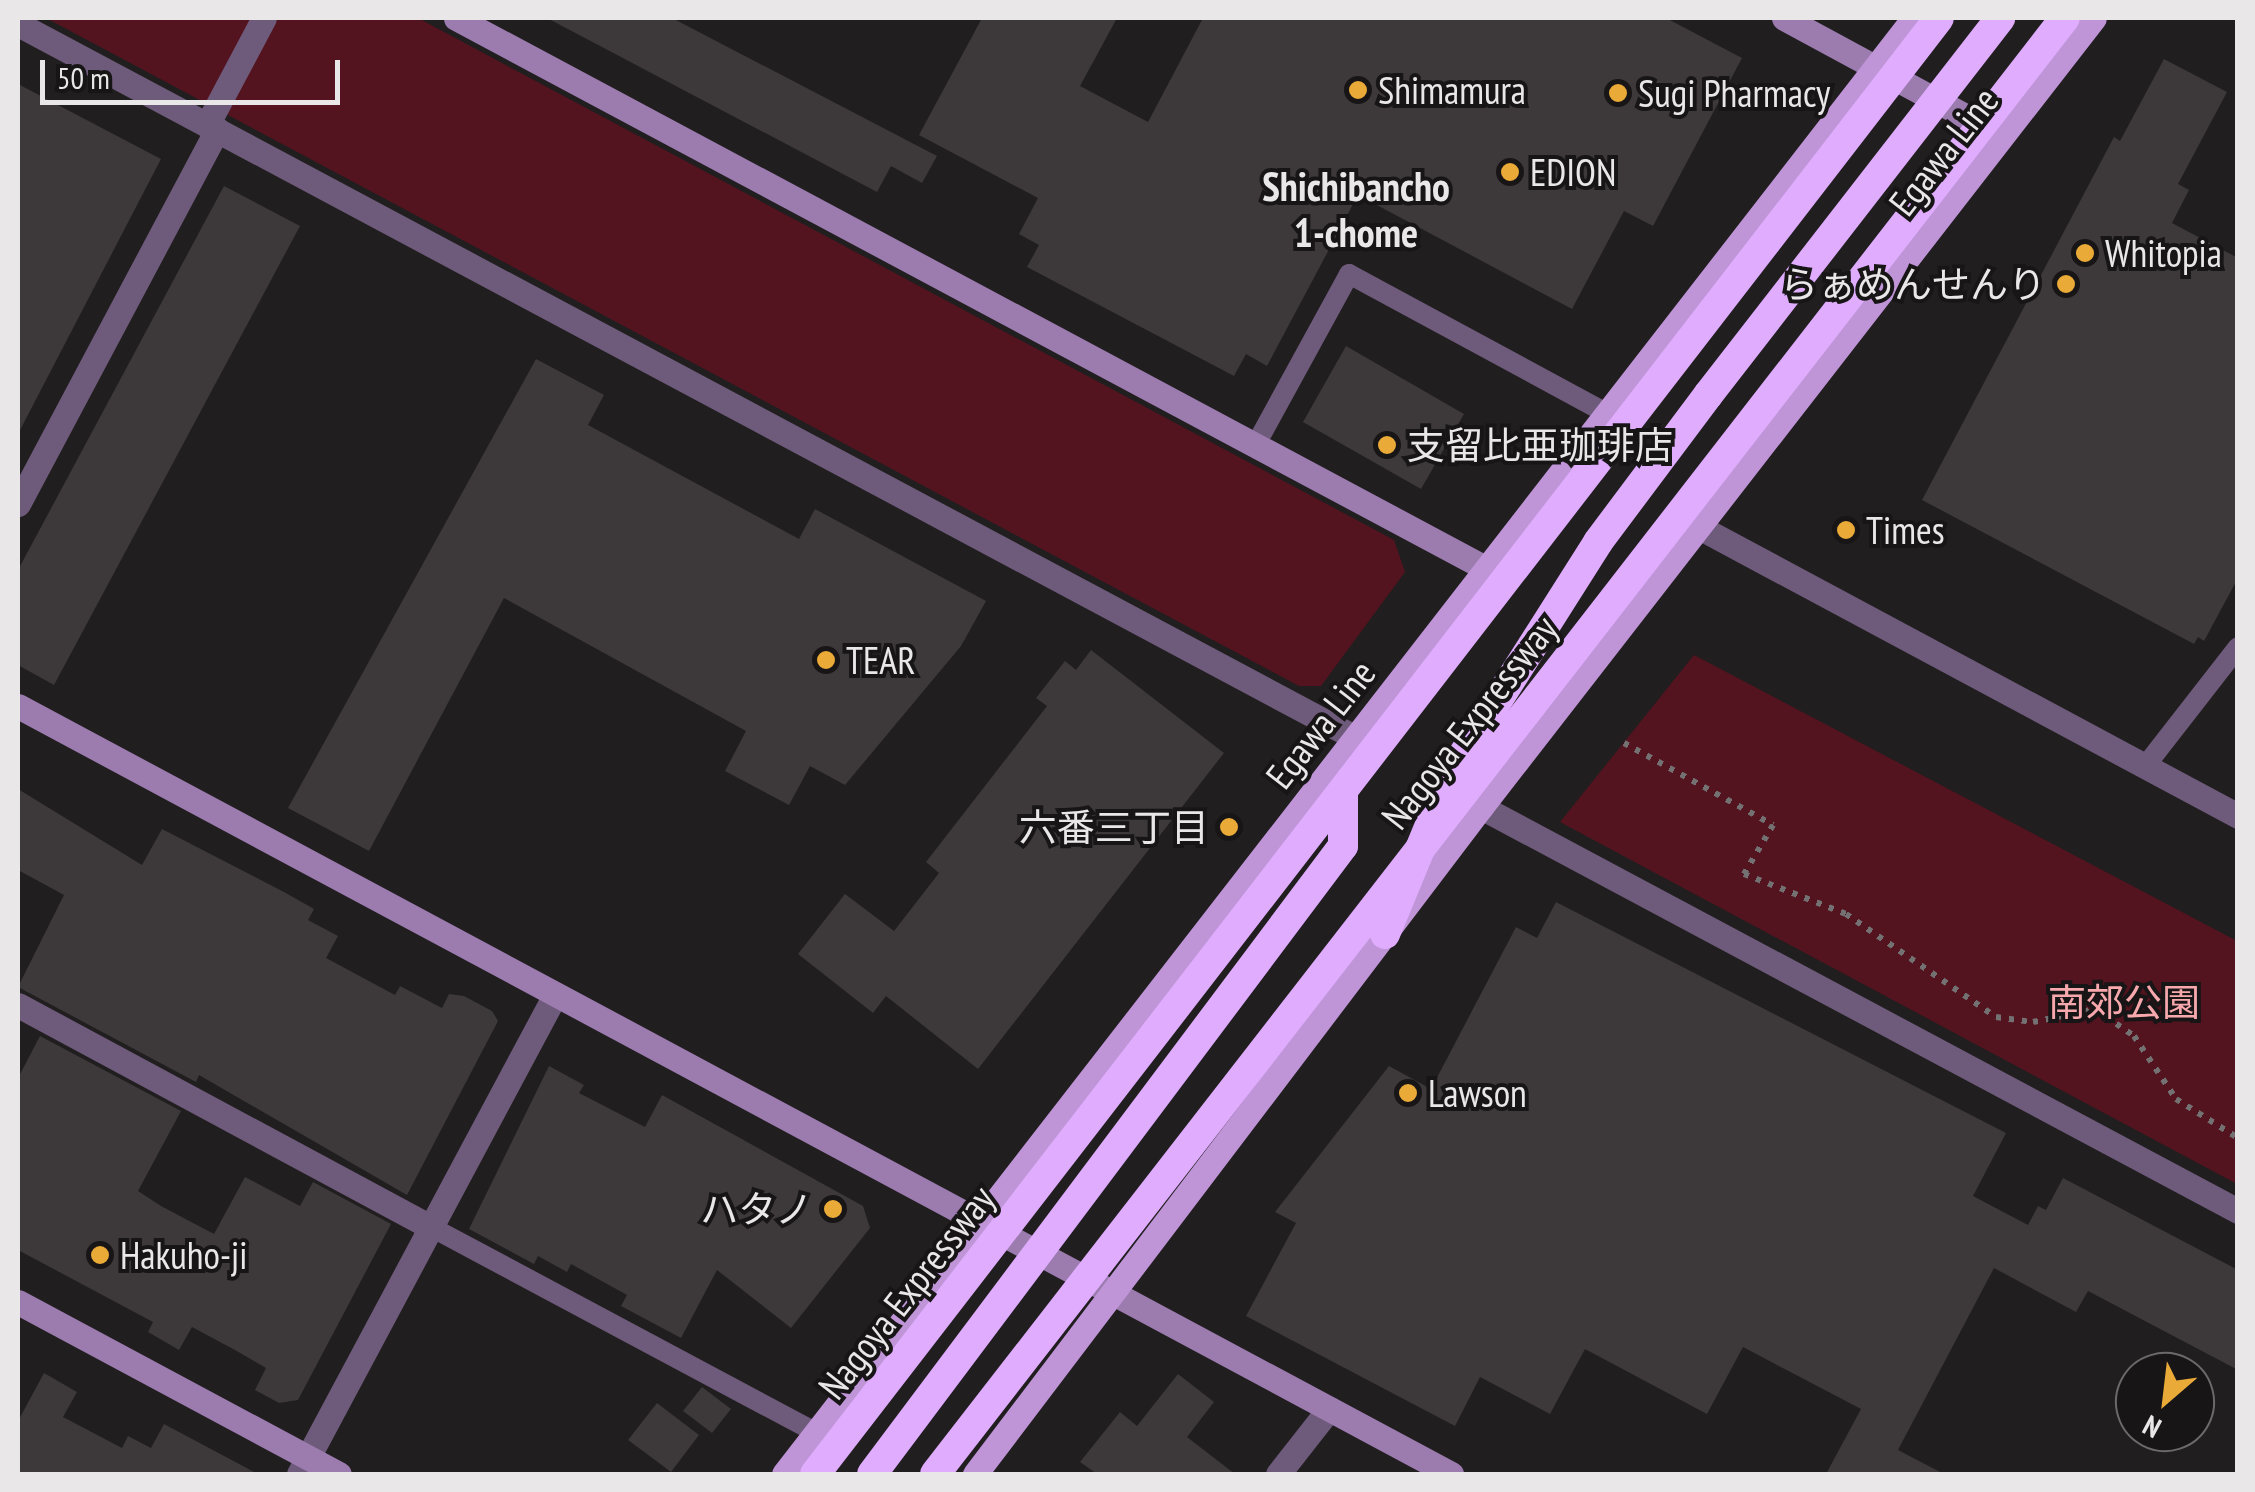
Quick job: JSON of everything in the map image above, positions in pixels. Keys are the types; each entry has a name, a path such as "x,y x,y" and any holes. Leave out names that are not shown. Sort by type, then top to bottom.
{"highway":[{"name":"Nagoya Expressway","path":"815,1474 1940,18"},
{"path":"1385,934 1451,774 1598,542 2000,18"},
{"name":"Nagoya Expressway","path":"934,1474 2065,18"},
{"path":"872,1474 1343,846 1343,791"}],"main road":[{"name":"Egawa Line","path":"784,1474 1914,18"},
{"name":"Egawa Line","path":"975,1474 1481,807 2094,18"}],"street":[{"path":"18,504 212,128 264,18"},
{"path":"456,18 1488,569"},
{"path":"1784,18 2002,136"},
{"path":"18,24 1356,738"},
{"path":"1697,526 2238,816"},
{"path":"18,706 1451,1474"},
{"path":"1481,807 2238,1211"},
{"path":"303,1466 555,994"},
{"path":"18,1005 431,1226"},
{"path":"18,1302 303,1466 339,1474"},
{"path":"1278,1474 1329,1409"}],"lane":[{"path":"1255,446 1349,274 1608,414"},
{"path":"2147,764 2238,647"},
{"path":"431,1226 817,1433"}],"path":[{"path":"1624,743 1774,825 1744,874 1846,914 1996,1017 2033,1022 2095,1009 2134,1036 2176,1098 2238,1138"}],"green space":[{"path":"46,18 418,18 1394,540 1405,572 1321,686 1299,686"},
{"name":"南郊公園","path":"1694,655 2237,941 2237,1184 1560,822"}],"building":[{"path":"547,18 672,18 937,156 922,183 891,166 877,192"},
{"path":"982,18 1117,18 1080,86 1148,122 1203,18 1666,18 1742,58 1653,226 1624,211 1572,309 1358,195 1267,366 1246,354 1234,376 1027,267 1039,245 1019,234 1038,198 919,135"},
{"path":"2164,59 2227,92 2178,184 2189,190 2172,223 2238,258 2238,578 2204,641 2198,637 2194,644 1922,500 2114,137 2120,141"},
{"path":"18,84 161,159 18,434"},
{"path":"224,186 300,226 54,685 18,665 18,570"},
{"path":"1346,346 1464,414 1421,489 1303,422"},
{"path":"536,359 604,395 588,425 799,539 815,509 986,601 961,646 845,785 810,766 789,805 725,771 746,731 504,598 369,851 288,808"},
{"path":"1091,650 1224,753 978,1069 886,996 873,1013 798,954 845,894 894,931 939,873 926,862 1047,706 1036,698 1065,661 1076,670"},
{"path":"18,789 142,865 162,829 284,892 314,909 308,920 338,936 326,958 395,995 400,986 442,1008 449,994 464,996 492,1011 498,1021 407,1195 199,1075 196,1082 18,987 64,895 18,870"},
{"path":"1556,902 2006,1133 1973,1196 2028,1225 2038,1206 2046,1210 2063,1178 2238,1270 2238,1370 2215,1358 2215,1352 2204,1352 2088,1291 2076,1312 1994,1268 1898,1450 1944,1474 1826,1474 1861,1409 1743,1347 1707,1414 1585,1349 1550,1414 1480,1377 1455,1426 1246,1316 1296,1223 1275,1212 1389,1066 1431,1089 1516,927 1537,938"},
{"path":"40,1036 181,1111 138,1191 161,1206 214,1234 245,1177 300,1206 313,1182 391,1224 298,1400 279,1403 255,1390 266,1368 235,1350 192,1327 179,1350 148,1332 153,1322 18,1250 18,1078"},
{"path":"549,1066 584,1085 579,1093 645,1127 662,1095 863,1206 870,1228 791,1328 717,1270 681,1338 621,1306 627,1295 571,1264 567,1272 538,1256 534,1264 469,1229"},
{"path":"44,1373 77,1392 63,1417 122,1448 128,1436 151,1448 164,1424 258,1474 18,1474 18,1421"},
{"path":"1178,1374 1214,1402 1187,1437 1235,1474 1097,1474 1080,1462 1120,1412 1137,1426"},
{"path":"702,1387 731,1409 712,1433 683,1411"},
{"path":"657,1403 699,1435 671,1472 628,1440"}],"place":[{"name":"Shimamura","path":"1358,90"},
{"name":"Sugi Pharmacy","path":"1618,93"},
{"name":"EDION","path":"1510,172"},
{"name":"Whitopia","path":"2085,253"},
{"name":"らぁめんせんり","path":"2066,284"},
{"name":"支留比亜珈琲店","path":"1387,445"},
{"name":"Times","path":"1846,530"},
{"name":"TEAR","path":"826,660"},
{"name":"六番三丁目","path":"1229,827"},
{"name":"Lawson","path":"1408,1093"},
{"name":"ハタノ","path":"833,1209"},
{"name":"Hakuho-ji","path":"100,1255"}],"district":[{"name":"Shichibancho 1-chome","path":"1356,209"}]}
